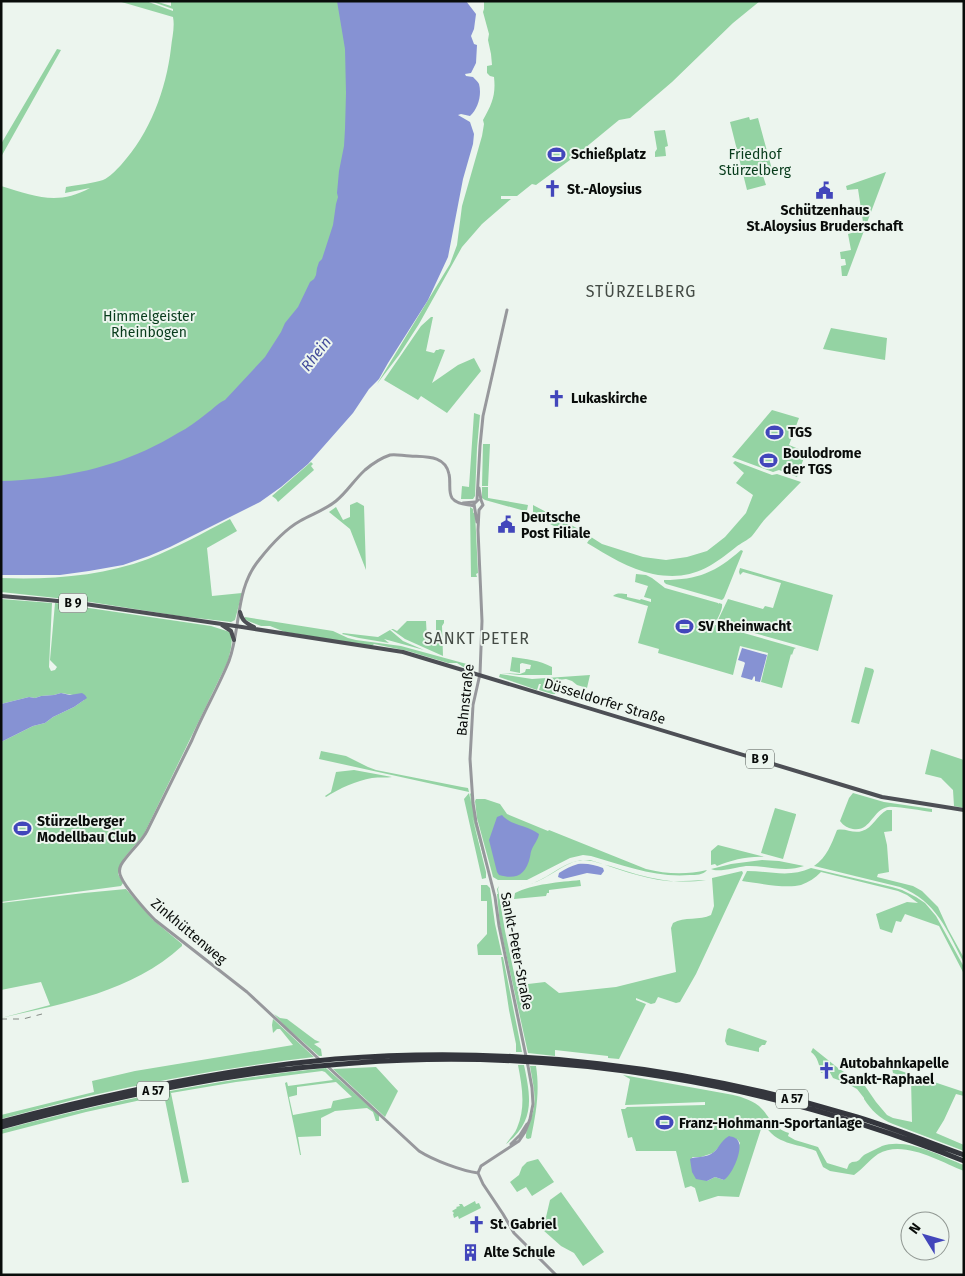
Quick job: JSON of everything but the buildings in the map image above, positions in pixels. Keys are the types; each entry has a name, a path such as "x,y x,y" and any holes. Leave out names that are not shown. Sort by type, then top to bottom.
{"highway":[{"name":"A 57","path":"1,1122 162,1084 265,1067 336,1059 400,1055 507,1056 626,1067 725,1083 858,1118 964,1155"},
{"name":"A 57","path":"1,1127 164,1089 266,1072 358,1062 507,1061 625,1071 695,1082 747,1093 856,1122 964,1161"}],"main road":[{"name":"B 9","path":"1,596 69,602 237,626"},
{"path":"240,612 244,622 259,629"},
{"path":"217,623 230,631 234,640"},
{"name":"Düsseldorfer Straße","path":"237,626 403,652 882,797 964,810"}],"street":[{"name":"Bahnstraße","path":"472,788 470,759 474,705 480,674 482,606 478,557 477,504 480,446 483,416 507,310"},
{"name":"Zinkhüttenweg","path":"477,504 456,502 450,492 450,477 447,468 440,460 431,457 390,454 365,470 337,501 292,526 270,548 249,576 243,591 228,662 190,746 144,836 121,865 120,873 126,885 155,920 246,992 419,1152 469,1172 478,1172"},
{"name":"Sankt-Peter-Straße","path":"472,788 476,822 494,889 499,926 533,1095 530,1119 522,1137 481,1166 478,1172"},
{"path":"478,1172 483,1184 514,1233 556,1275"}],"green space":[{"name":"Himmelgeister Rheinbogen","path":"118,1 146,1 173,11 173,9 150,1 171,6 171,1 395,1 304,382 1,516 1,186 46,198 67,197 90,188 65,193 66,187 106,179 121,165 140,139 161,95 169,64 174,25 173,17"},
{"path":"484,1 760,1 733,23 672,82 630,118 619,120 536,185 532,184 517,196 501,196 501,199 511,199 482,224 462,247 419,324 377,384 450,264 457,245 462,206 482,136 483,120 494,94 494,77 487,73 487,66 492,65 488,40 489,34 483,12"},
{"path":"57,49 61,50 1,157 1,144"},
{"name":"Friedhof Stürzelberg","path":"749,117 750,120 758,118 773,173 763,176 766,185 747,190 730,122"},
{"path":"665,130 668,146 665,147 666,156 655,157 657,149 654,131"},
{"path":"886,172 847,276 842,276 841,266 846,265 845,259 841,259 840,252 851,250 848,234 855,232 854,224 863,222 858,189 847,190 846,186"},
{"path":"433,317 426,351 434,353 436,350 445,350 432,383 458,365 474,358 481,371 447,413 421,396 418,400 384,380 421,326"},
{"path":"831,328 887,338 885,360 823,349"},
{"name":"TGS","path":"772,410 799,418 789,445 806,452 797,477 779,470 773,472 732,457"},
{"path":"474,413 480,415 475,496 473,499 461,499 462,486 469,487"},
{"path":"483,444 490,444 488,486 482,486"},
{"path":"735,461 772,475 777,474 801,482 764,520 749,539 707,567 677,576 653,574 627,565 587,543 591,537 602,544 643,557 666,560 687,557 707,551 725,537 746,513 753,495 736,483 744,473 733,463"},
{"path":"311,462 314,470 278,502 272,496"},
{"path":"482,487 488,487 488,498 528,505 527,510 485,500 482,498"},
{"path":"357,502 364,506 366,570 350,529 329,512 336,507 343,520 350,517 350,505"},
{"path":"533,505 588,534 582,540 536,517 533,512"},
{"path":"470,507 473,509 473,513 475,512 477,577 471,577"},
{"path":"230,519 237,531 207,548 212,596 242,593 235,620 231,622 84,601 1,592 1,578 76,576 131,565 169,550"},
{"path":"741,550 743,551 722,600 664,582 664,580 676,580 706,573 723,564"},
{"path":"740,568 833,595 818,651 719,623 718,620 728,599 763,609 765,606 773,608 781,583 743,572 740,575"},
{"path":"636,574 646,575 665,588 722,604 716,622 712,624 796,648 791,654 782,688 761,682 768,653 740,646 733,675 658,653 659,649 638,643 648,606 613,596 627,594 627,597 651,602 651,599 644,597 648,586 635,582"},
{"path":"1,599 52,603 49,667 51,671 57,667 50,660 55,603 211,626 230,632 232,642 228,661 144,834 124,858 118,874 123,883 121,886 1,902 1,742 33,726 45,723 84,700 73,695 61,693 35,698 29,697 1,704"},
{"path":"245,617 333,631 356,640 401,646 474,666 474,670 465,668 457,663 448,663 408,651 374,644 372,646 285,632 270,626 261,626 248,621"},
{"path":"436,620 444,620 442,626 443,656 405,639 391,629 397,631 407,621 426,621 427,639 436,639"},
{"path":"390,630 403,641 424,650 384,639 389,643 342,634 378,637"},
{"path":"512,657 532,660 552,667 552,675 519,675 501,673 520,674 525,672 526,669 530,669 531,665 522,663 520,664 520,673 510,671"},
{"path":"865,667 874,671 859,724 851,722"},
{"path":"500,674 532,679 590,675 587,688 566,679 556,679 555,682 558,683 555,694 552,694 539,690 541,684 539,684 537,690 499,677"},
{"path":"931,749 964,760 964,808 954,806 953,790 941,778 925,774"},
{"path":"321,751 346,756 376,770 468,788 469,792 319,759"},
{"path":"354,770 392,777 360,781 325,796 331,792 336,772"},
{"path":"469,793 471,802 471,794 487,869 472,816 486,872 486,878 482,879 464,799"},
{"path":"853,793 884,802 932,809 932,812 888,807 882,809 862,828 849,828 840,821 849,798"},
{"path":"476,799 485,799 500,804 507,814 646,869 676,873 707,870 697,875 664,875 583,855 570,858 527,880 498,880 493,877 477,818"},
{"path":"775,808 796,814 783,859 761,853"},
{"path":"887,810 892,810 892,831 884,832 889,872 878,874 877,877 913,886 922,891 938,907 964,958 964,963 940,918 923,900 913,893 900,887 814,866 831,846 837,830 862,831"},
{"path":"718,845 765,857 734,860 717,866 715,864 711,865 711,851"},
{"path":"762,860 804,866 790,869 746,866 723,870 711,869 731,864"},
{"path":"602,864 663,880 676,881 667,881 648,878"},
{"path":"811,868 902,890 925,903 936,916 964,967 964,974 939,926 905,914 901,922 896,921 892,933 880,929 876,914 907,902 918,903 898,891 821,872 809,881 795,886 742,881 747,871 795,873"},
{"path":"742,871 743,873 696,974 680,1002 676,1003 658,997 655,1003 651,1004 636,998 636,1000 646,1004 619,1059 555,1050 555,1056 528,1053 500,926 497,894 497,889 499,886 505,931 517,987 545,982 559,993 616,987 676,972 671,928 673,923 711,915 714,906 712,878"},
{"path":"580,880 581,886 549,890 546,896 514,899 515,893 530,887"},
{"path":"481,885 487,885 490,888 502,955 478,955 477,945 487,934 487,901 481,901"},
{"path":"126,889 153,920 182,946 142,975 120,985 73,1001 1,1018 50,1005 41,982 1,990 1,903"},
{"path":"501,957 503,957 522,1052 516,1052"},
{"path":"274,1014 280,1018 287,1019 320,1042 314,1044 321,1049 322,1056 319,1056"},
{"path":"273,1019 314,1057 229,1069 145,1084 89,1096 1,1119 1,1115 94,1092 92,1081 135,1071 293,1045 280,1029 273,1033"},
{"path":"729,1028 767,1041 765,1045 759,1048 759,1052 727,1045 725,1041"},
{"path":"813,1048 865,1086 887,1115 893,1118 912,1122 911,1079 893,1073 892,1068 964,1092 964,1096 956,1094 936,1133 964,1145 964,1151 884,1120 876,1114 857,1089 848,1084 848,1081 833,1078 826,1068 821,1073 817,1059 811,1052"},
{"path":"518,1065 524,1065 529,1108 522,1127 506,1144 516,1130 522,1112 522,1089"},
{"path":"530,1066 536,1066 537,1094 531,1138 528,1139 526,1135 534,1102 534,1086"},
{"path":"376,1067 398,1091 385,1117 333,1069"},
{"path":"326,1068 379,1115 379,1121 376,1121 373,1112 367,1108 335,1111 321,1118 321,1136 298,1137 300,1155 285,1083 287,1082 288,1086 333,1080 325,1072 236,1082 171,1093 189,1182 182,1183 164,1095 86,1112 1,1134 1,1130 122,1101 203,1085","holes":["336,1082 352,1097 333,1101 331,1108 293,1115 289,1097 297,1095 297,1087"]},
{"path":"623,1075 732,1095 748,1100 759,1106 778,1128 789,1133 788,1136 818,1147 827,1163 847,1169 852,1162 858,1161 864,1155 882,1146 902,1144 923,1149 964,1165 964,1171 921,1153 898,1149 878,1154 854,1175 830,1171 823,1167 816,1151 780,1140 764,1124 739,1197 718,1196 699,1202 695,1188 691,1186 685,1188 676,1151 636,1151 632,1137 628,1138 621,1109 627,1107 705,1105 705,1102 625,1105 630,1079","holes":["734,1138 740,1143 724,1180 715,1177 707,1181 692,1157 701,1157 713,1153"]},
{"path":"538,1159 554,1182 532,1196 526,1187 517,1192 510,1182 519,1175 522,1167 527,1162"},
{"path":"561,1192 604,1252 583,1266 574,1253 561,1246 543,1230 550,1200"},
{"path":"475,1201 476,1204 479,1203 481,1208 459,1219 458,1216 454,1218 452,1211 460,1206 459,1204 462,1204 464,1207"}],"water":[{"name":"Rhein","path":"337,1 466,1 476,14 471,36 474,44 477,45 476,63 471,73 465,74 466,76 473,77 479,83 480,97 475,110 470,116 458,115 470,122 474,134 473,144 463,179 448,257 428,300 379,379 369,389 353,413 308,464 260,502 170,547 123,565 60,575 1,575 1,481 43,478 96,468 130,457 182,431 225,400 265,357 285,323 298,307 310,282 316,275 319,262 322,259 333,225 338,197 339,171 344,146 346,93 345,49"},
{"path":"742,648 767,655 760,682 755,681 754,676 752,680 741,677 745,663 738,660"},
{"path":"61,693 70,695 82,693 87,698 45,723 33,726 1,742 1,704 29,697 35,698"},
{"path":"502,815 506,819 539,834 526,868 519,875 510,877 499,875 497,872 489,840 497,817"},
{"path":"578,864 597,866 603,868 604,871 601,875 587,873 563,879 558,877 559,873"},
{"path":"729,1136 738,1140 740,1147 738,1157 727,1177 724,1180 715,1177 707,1181 696,1179 692,1172 690,1159 711,1154"}],"railway":[{"path":"1,1019 23,1019 42,1014"}],"place":[{"name":"Schießplatz","path":"557,154"},
{"name":"St.-Aloysius","path":"553,189"},
{"name":"Schützenhaus St.Aloysius Bruderschaft","path":"825,190"},
{"name":"Lukaskirche","path":"557,398"},
{"name":"TGS","path":"774,432"},
{"name":"Boulodrome der TGS","path":"769,461"},
{"name":"Deutsche Post Filiale","path":"507,525"},
{"name":"SV Rheinwacht","path":"684,626"},
{"name":"Stürzelberger Modellbau Club","path":"23,829"},
{"name":"Autobahnkapelle Sankt-Raphael","path":"826,1071"},
{"name":"Franz-Hohmann-Sportanlage","path":"665,1123"},
{"name":"St. Gabriel","path":"476,1224"},
{"name":"Alte Schule","path":"470,1252"}],"district":[{"name":"STÜRZELBERG","path":"641,291"},
{"name":"SANKT PETER","path":"477,638"}]}
